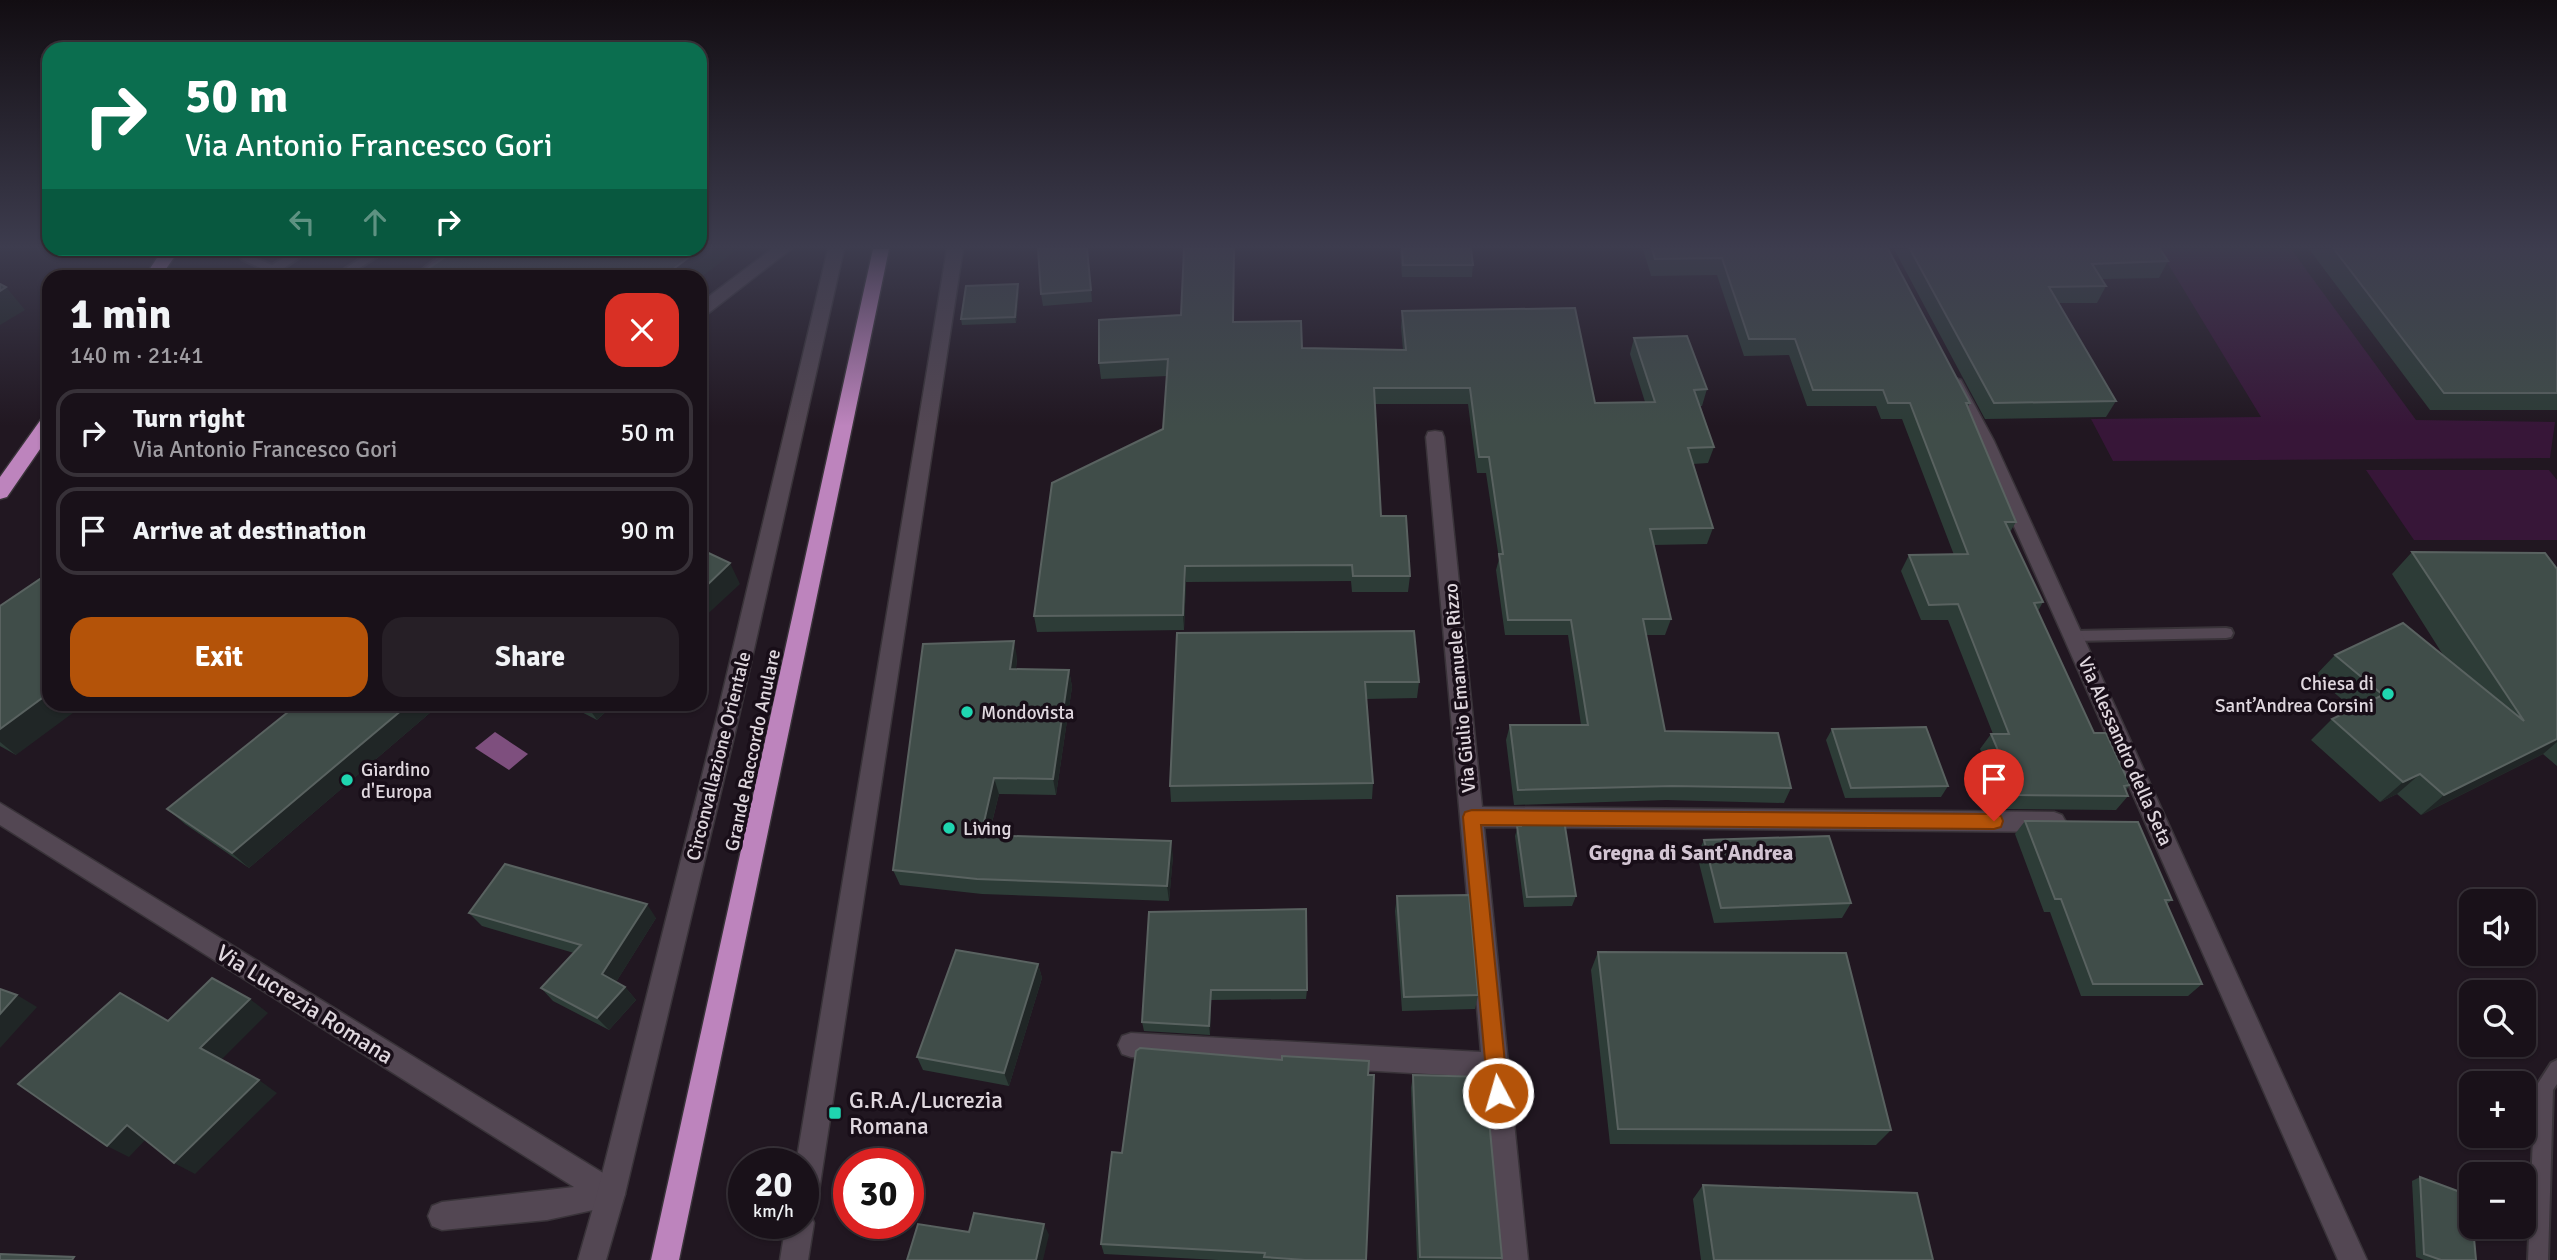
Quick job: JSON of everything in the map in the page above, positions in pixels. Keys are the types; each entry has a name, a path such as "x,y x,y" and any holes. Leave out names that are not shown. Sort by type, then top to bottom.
{"highway":[{"name":"Grande Raccordo Anulare","path":"666,1260 869,308"},
{"path":"0,492 42,432"}],"street":[{"name":"Circonvallazione Orientale","path":"592,1260 611,1194 728,716 823,308"},
{"path":"812,1148 946,308"},
{"name":"Via Alessandro della Seta","path":"1947,369 1985,441 2074,636 2353,1260"},
{"name":"Via Giulio Emanuele Rizzo","path":"1435,437 1514,1260"},
{"name":"Via Lucrezia Romana","path":"0,813 611,1194"},
{"path":"1472,817 2077,822"},
{"path":"2132,823 2159,823"},
{"path":"1131,1045 1495,1065"},
{"path":"442,1216 547,1206 611,1194"},
{"path":"794,1260 797,1239"}],"lane":[{"path":"2074,636 2226,633"},
{"path":"2538,1260 2544,1088 2557,1069"}],"shaded area":[{"path":"2195,308 2334,308 2416,420 2555,422 2550,458 2113,461 2091,419 2261,417"},
{"path":"2366,470 2549,470 2557,480 2557,540 2414,540"},
{"path":"495,732 528,754 509,770 475,748"}],"building":[{"path":"963,308 1016,308 1015,317 961,319"},
{"path":"1181,308 1233,308 1233,322 1301,321 1302,348 1406,350 1402,311 1575,308 1595,403 1655,402 1634,338 1687,336 1707,389 1694,390 1714,447 1688,448 1713,528 1650,529 1671,619 1643,619 1665,731 1778,733 1791,788 1672,786 1518,790 1510,725 1588,725 1571,620 1508,620 1499,554 1503,554 1489,457 1479,457 1470,388 1374,388 1381,516 1406,516 1410,576 1353,576 1352,565 1185,566 1183,615 1034,616 1052,483 1163,429 1168,359 1099,363 1099,320 1181,315"},
{"path":"1739,308 1919,308 1970,403 1966,403 2016,522 2005,522 2043,602 2034,603 2094,733 2106,733 2130,785 2124,786 2128,796 2017,795 1991,734 2009,734 1958,604 1929,605 1909,555 1968,554 1910,403 1888,403 1883,390 1813,390 1795,339 1749,339"},
{"path":"1942,308 2061,308 2116,401 1994,403"},
{"path":"2379,308 2557,308 2557,393 2444,393"},
{"path":"707,552 730,563 707,585"},
{"name":"Chiesa di Sant’Andrea Corsini","path":"2412,552 2545,553 2557,569 2557,739 2444,795 2420,774 2403,782 2332,719 2383,695 2335,655 2403,623 2524,721"},
{"path":"42,578 42,698 0,729 0,606"},
{"path":"1414,631 1419,682 1365,682 1373,783 1170,786 1177,633"},
{"path":"1014,641 1010,669 1069,670 1053,779 994,778 981,835 1171,841 1167,886 977,879 893,870 923,644"},
{"path":"289,711 401,711 232,853 167,809"},
{"path":"1926,727 1948,786 1851,788 1832,729"},
{"path":"1520,819 1564,820 1576,896 1527,897 1517,826 1521,826"},
{"path":"2025,821 2138,822 2172,900 2165,900 2202,984 2093,984 2061,899 2055,899"},
{"path":"1829,836 1851,903 1721,908 1704,840"},
{"path":"505,864 647,904 602,974 625,987 597,1018 541,988 581,945 469,913"},
{"path":"1469,895 1478,995 1404,997 1397,896"},
{"path":"1306,909 1307,990 1211,990 1209,1026 1142,1022 1149,912"},
{"path":"956,950 1038,964 1004,1073 917,1057"},
{"path":"1598,952 1846,953 1891,1130 1618,1129"},
{"path":"212,978 250,999 200,1048 259,1080 174,1163 127,1125 107,1146 18,1084 120,993 168,1021"},
{"path":"0,989 17,995 0,1014"},
{"path":"1140,1048 1282,1060 1282,1056 1369,1061 1368,1075 1374,1075 1366,1260 1305,1260 1264,1257 1265,1253 1101,1244 1112,1152 1122,1153 1136,1051"},
{"path":"1413,1075 1485,1077 1502,1258 1420,1257"},
{"path":"2420,1177 2459,1192 2459,1239 2474,1239 2476,1260 2441,1260 2424,1254"},
{"path":"1703,1185 1917,1193 1933,1260 1714,1260"},
{"path":"974,1213 1044,1224 1036,1260 907,1260 913,1239 924,1239 924,1225 969,1232"},
{"path":"0,1254 74,1257 72,1260 0,1260"}],"place":[{"name":"Chiesa di Sant’Andrea Corsini","path":"2388,694"},
{"name":"Mondovista","path":"967,712"},
{"name":"Giardino d'Europa","path":"347,780"},
{"name":"Living","path":"949,828"},
{"name":"G.R.A./Lucrezia Romana","path":"835,1113"}],"district":[{"name":"Gregna di Sant'Andrea","path":"1691,853"}],"route":[{"path":"1498,1093 1472,817 1994,821"}]}
